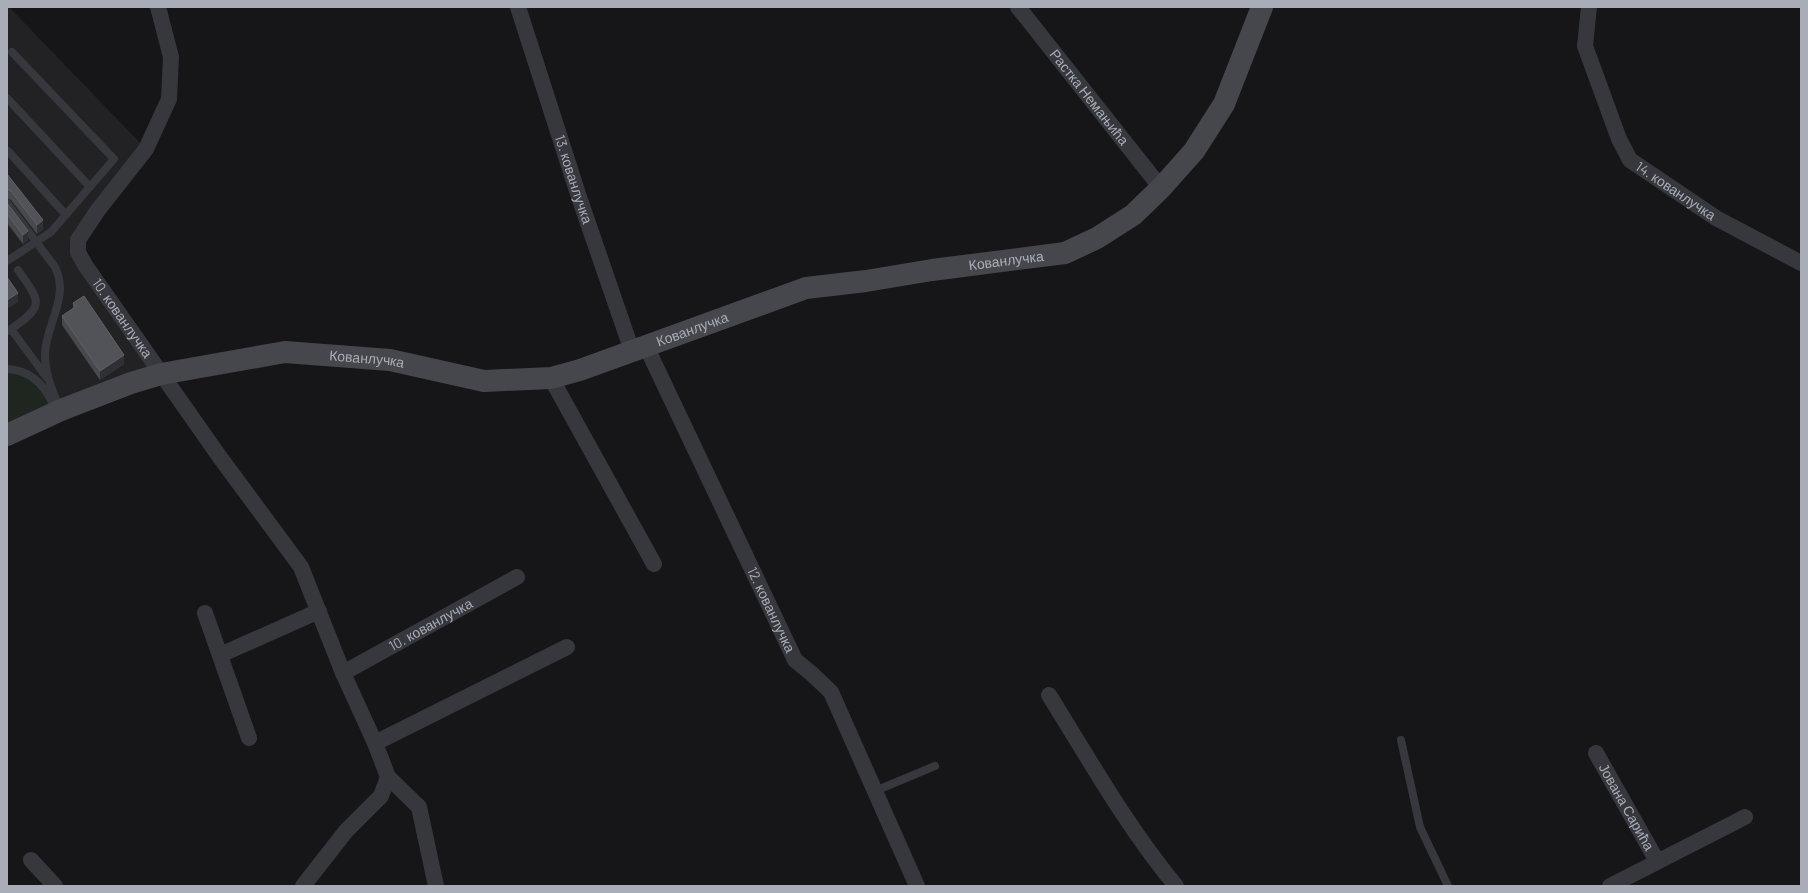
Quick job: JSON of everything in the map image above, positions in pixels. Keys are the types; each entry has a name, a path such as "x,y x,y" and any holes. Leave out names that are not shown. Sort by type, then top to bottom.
{"street":[{"name":"10. кованлучка","path":"158,7 171,56 170,99 146,149 98,210 78,240 78,252 219,456 301,567 343,673 375,743 388,777 419,807 436,886"},
{"name":"13. кованлучка","path":"518,7 579,197 639,349"},
{"name":"Растка Немањића","path":"1018,7 1161,188"},
{"name":"Кованлучка","path":"7,435 59,411 131,383 161,374 285,352 390,360 484,381 551,378 580,370 806,288 1064,253 1097,238 1133,215 1161,188 1194,151 1224,104 1262,7"},
{"name":"14. кованлучка","path":"1589,7 1585,46 1619,139 1630,160 1716,218 1801,263"},
{"name":"12. кованлучка","path":"639,349 794,660 831,692 917,886"},
{"path":"551,378 654,564"},
{"name":"10. кованлучка","path":"343,673 517,577"},
{"path":"220,655 319,610"},
{"path":"205,613 249,738"},
{"path":"375,743 566,648"},
{"path":"1049,695 1104,785 1162,870 1176,886"},
{"name":"Јована Сарића","path":"1596,753 1657,861"},
{"path":"303,886 346,831 382,796 388,777"},
{"name":"Јована Сарића","path":"1610,886 1745,817"},
{"path":"30,860 55,886"}],"lane":[{"path":"7,261 35,239 51,232 114,159 12,52"},
{"path":"7,98 90,187"},
{"path":"8,151 66,215"},
{"path":"7,203 55,267 60,282 59,298 45,352 48,380 59,411"},
{"path":"18,270 36,297 36,304 34,311 29,316 9,330 48,380"},
{"path":"25,349 40,384 59,411"},
{"path":"7,369 18,370 27,374 40,384"},
{"path":"1401,740 1420,827 1448,886"},
{"path":"874,791 935,766"}],"shaded area":[{"path":"7,7 9,7 146,149 78,240 161,374 7,435"},
{"path":"7,369 34,378 56,412 7,435"}],"building":[{"path":"7,174 43,220 37,225 11,191 7,189"},
{"path":"7,203 28,231 23,235 7,214"},
{"path":"7,277 18,293 7,300"},
{"path":"84,296 124,355 100,371 62,316 75,307 73,303"}]}
